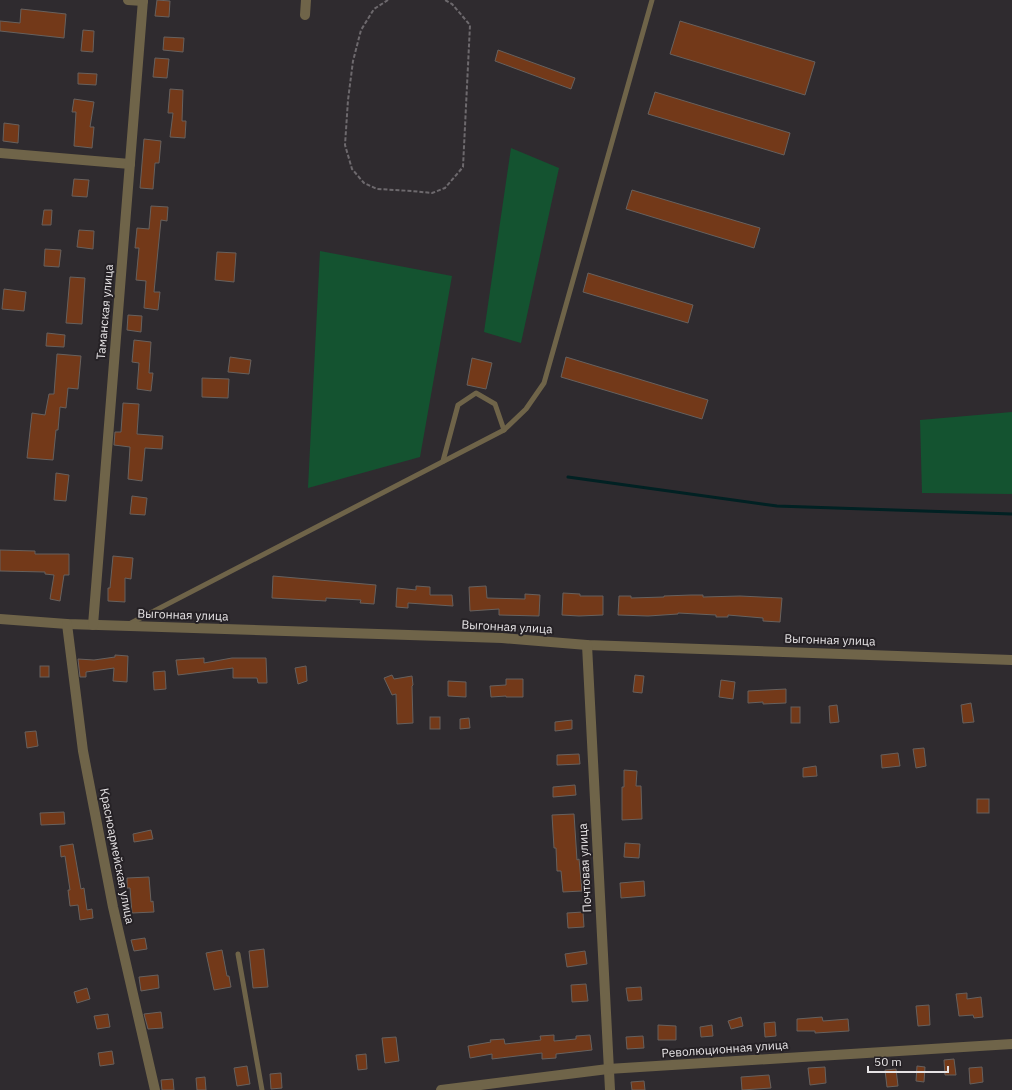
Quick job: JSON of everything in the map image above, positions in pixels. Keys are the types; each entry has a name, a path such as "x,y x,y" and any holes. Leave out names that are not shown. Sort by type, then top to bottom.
{"street":[{"path":"128,0 143,1"},
{"path":"305,15 306,0"},
{"name":"Таманская улица","path":"93,625 143,1"},
{"path":"0,153 130,164"},
{"name":"Выгонная улица","path":"0,619 67,624 502,638 587,644 1012,660"},
{"name":"Красноармейская улица","path":"67,624 83,751 113,907 155,1090"},
{"name":"Почтовая улица","path":"587,644 610,1090"},
{"name":"Революционная улица","path":"441,1090 608,1069 1012,1044"}],"lane":[{"path":"124,626 504,430 526,409 544,383 652,0"},
{"path":"443,461 458,405 476,393 495,404 504,430"},
{"path":"238,954 262,1090"}],"path":[{"path":"388,0 374,9 362,30 353,61 348,100 345,145 352,169 364,183 377,189 432,194 445,188 463,168 470,25 452,4 445,0"}],"green space":[{"path":"511,148 559,168 521,343 484,332"},
{"path":"320,251 452,276 420,457 308,488"},
{"path":"1012,412 1012,494 922,493 920,420"}],"building":[{"path":"157,0 170,1 169,17 155,16"},
{"path":"21,9 66,14 64,38 0,31 0,21 20,23"},
{"path":"680,21 815,62 805,95 670,54"},
{"path":"83,30 94,31 93,52 81,51"},
{"path":"164,37 184,38 183,52 163,50"},
{"path":"498,50 575,78 571,89 495,61"},
{"path":"155,58 169,59 167,78 153,77"},
{"path":"78,73 97,74 96,85 78,84"},
{"path":"170,89 183,90 182,121 186,121 185,138 170,137 173,113 168,113"},
{"path":"655,92 790,133 784,155 648,114"},
{"path":"74,99 94,102 90,127 94,127 92,148 74,146 76,112 72,112"},
{"path":"4,123 19,125 18,143 3,141"},
{"path":"144,139 161,141 159,163 155,163 153,189 140,188"},
{"path":"74,179 89,180 87,197 72,196"},
{"path":"632,190 760,228 754,248 626,209"},
{"path":"151,206 168,207 167,221 161,220 158,250 154,292 160,292 158,310 144,308 146,281 136,280 139,248 135,248 137,228 149,229"},
{"path":"44,210 52,210 51,225 42,225"},
{"path":"79,230 94,231 93,249 77,247"},
{"path":"45,249 61,250 59,267 44,266"},
{"path":"217,252 236,253 234,282 215,280"},
{"path":"588,273 693,305 688,323 583,292"},
{"path":"70,277 85,278 82,324 66,323"},
{"path":"4,289 26,292 24,311 2,309"},
{"path":"128,315 142,316 141,332 127,330"},
{"path":"47,333 65,335 64,347 46,346"},
{"path":"134,340 151,342 149,373 153,373 151,391 137,389 139,363 132,362"},
{"path":"57,354 81,356 78,389 68,388 66,408 60,407 53,460 27,458 32,413 45,415 49,394 54,394"},
{"path":"230,357 251,360 249,374 228,372"},
{"path":"566,357 708,400 702,419 561,377"},
{"path":"472,358 492,363 486,389 467,385"},
{"path":"202,378 229,379 228,398 202,397"},
{"path":"123,403 139,404 137,434 163,436 162,449 145,448 142,481 128,479 130,447 114,445 115,432 121,432"},
{"path":"56,473 69,475 66,501 54,500"},
{"path":"132,496 147,498 145,515 130,514"},
{"path":"0,550 35,551 35,554 69,554 69,575 64,575 60,601 50,599 54,575 45,574 45,572 0,571"},
{"path":"113,556 133,558 131,579 125,578 125,602 108,601 108,588 110,588"},
{"path":"273,576 376,585 374,604 360,603 361,600 326,598 326,601 272,598"},
{"path":"416,586 430,587 430,595 452,595 453,606 408,603 408,608 396,607 397,588 416,590"},
{"path":"486,586 487,598 525,599 525,594 540,595 539,616 499,615 499,609 470,611 469,587"},
{"path":"563,593 580,594 580,596 603,596 603,615 562,615"},
{"path":"703,595 703,597 740,596 782,598 780,622 763,621 763,618 728,615 728,617 716,617 716,615 678,613 648,616 618,615 619,596 631,596 631,598"},
{"path":"115,655 128,656 127,682 113,681 114,668 86,672 86,677 80,677 78,659 94,660 115,657"},
{"path":"204,658 204,663 232,658 266,658 267,683 258,683 257,678 233,678 233,668 178,675 176,660"},
{"path":"40,666 49,666 49,677 40,677"},
{"path":"306,666 307,681 298,684 295,668"},
{"path":"165,671 166,689 154,690 153,672"},
{"path":"392,675 394,679 412,676 413,723 397,724 396,694 392,695 384,678"},
{"path":"635,675 644,676 642,693 633,692"},
{"path":"506,679 523,679 523,697 491,697 490,686 506,685"},
{"path":"721,680 735,682 733,699 719,697"},
{"path":"448,681 466,682 466,697 448,696"},
{"path":"786,689 786,703 748,703 748,691"},
{"path":"971,703 974,722 963,723 961,705"},
{"path":"837,705 839,722 830,723 829,706"},
{"path":"791,707 800,707 800,723 791,723"},
{"path":"430,717 440,717 440,729 430,729"},
{"path":"469,718 470,728 460,729 460,719"},
{"path":"572,720 572,729 555,731 555,722"},
{"path":"36,731 38,746 27,748 25,732"},
{"path":"924,748 926,766 916,768 913,749"},
{"path":"898,753 900,766 882,768 881,755"},
{"path":"579,754 580,764 557,765 557,755"},
{"path":"816,766 817,776 803,777 803,768"},
{"path":"624,770 637,771 636,786 641,786 642,819 622,820 622,787 624,787"},
{"path":"575,785 576,795 553,797 553,787"},
{"path":"977,799 989,799 989,813 977,813"},
{"path":"64,812 65,824 41,825 40,813"},
{"path":"574,814 577,860 579,859 582,891 563,892 561,871 557,871 552,815"},
{"path":"151,830 153,839 134,842 133,834"},
{"path":"625,843 640,844 639,858 624,857"},
{"path":"73,844 81,889 84,888 87,910 92,909 93,918 80,920 78,905 70,906 68,890 70,890 65,856 61,857 60,846"},
{"path":"149,877 151,902 153,901 154,912 132,913 130,888 127,888 127,878"},
{"path":"644,881 645,896 621,898 620,883"},
{"path":"583,912 584,927 568,928 567,913"},
{"path":"145,938 147,949 134,951 131,940"},
{"path":"264,949 268,987 253,988 249,951"},
{"path":"222,950 227,976 229,976 231,987 214,990 206,953"},
{"path":"585,951 587,964 567,967 565,954"},
{"path":"158,975 159,988 141,991 139,977"},
{"path":"586,984 588,1001 572,1002 571,985"},
{"path":"641,987 642,1000 628,1001 626,988"},
{"path":"87,988 90,999 77,1003 74,992"},
{"path":"967,993 967,999 981,997 983,1017 974,1018 973,1015 959,1016 956,994"},
{"path":"929,1005 930,1025 918,1026 916,1006"},
{"path":"161,1012 163,1028 148,1029 144,1014"},
{"path":"108,1014 110,1027 97,1029 94,1016"},
{"path":"741,1017 743,1026 731,1029 728,1021"},
{"path":"822,1017 823,1021 848,1019 849,1031 815,1033 815,1031 797,1031 797,1019"},
{"path":"775,1022 776,1036 765,1037 764,1023"},
{"path":"658,1025 676,1026 676,1040 658,1040"},
{"path":"712,1025 713,1036 701,1037 700,1027"},
{"path":"554,1035 554,1041 576,1039 576,1036 590,1035 592,1050 556,1054 556,1058 542,1059 542,1053 492,1059 492,1054 470,1058 468,1046 491,1042 490,1040 504,1039 505,1044 541,1040 540,1036"},
{"path":"643,1036 644,1048 627,1049 626,1037"},
{"path":"396,1037 399,1061 385,1063 382,1038"},
{"path":"112,1051 114,1064 100,1066 98,1053"},
{"path":"366,1054 367,1069 358,1070 356,1055"},
{"path":"954,1059 956,1075 945,1075 944,1060"},
{"path":"247,1066 250,1084 237,1086 234,1068"},
{"path":"917,1066 925,1067 924,1082 916,1081"},
{"path":"825,1067 826,1083 810,1085 808,1068"},
{"path":"982,1067 983,1082 970,1084 969,1068"},
{"path":"896,1069 898,1086 887,1087 885,1070"},
{"path":"281,1073 282,1088 271,1089 270,1074"},
{"path":"769,1075 771,1088 742,1090 741,1077"},
{"path":"205,1077 206,1090 197,1090 196,1078"},
{"path":"173,1079 174,1090 162,1090 161,1080"},
{"path":"644,1081 645,1090 632,1090 631,1082"}],"waterway":[{"path":"568,477 777,506 1012,514"}]}
